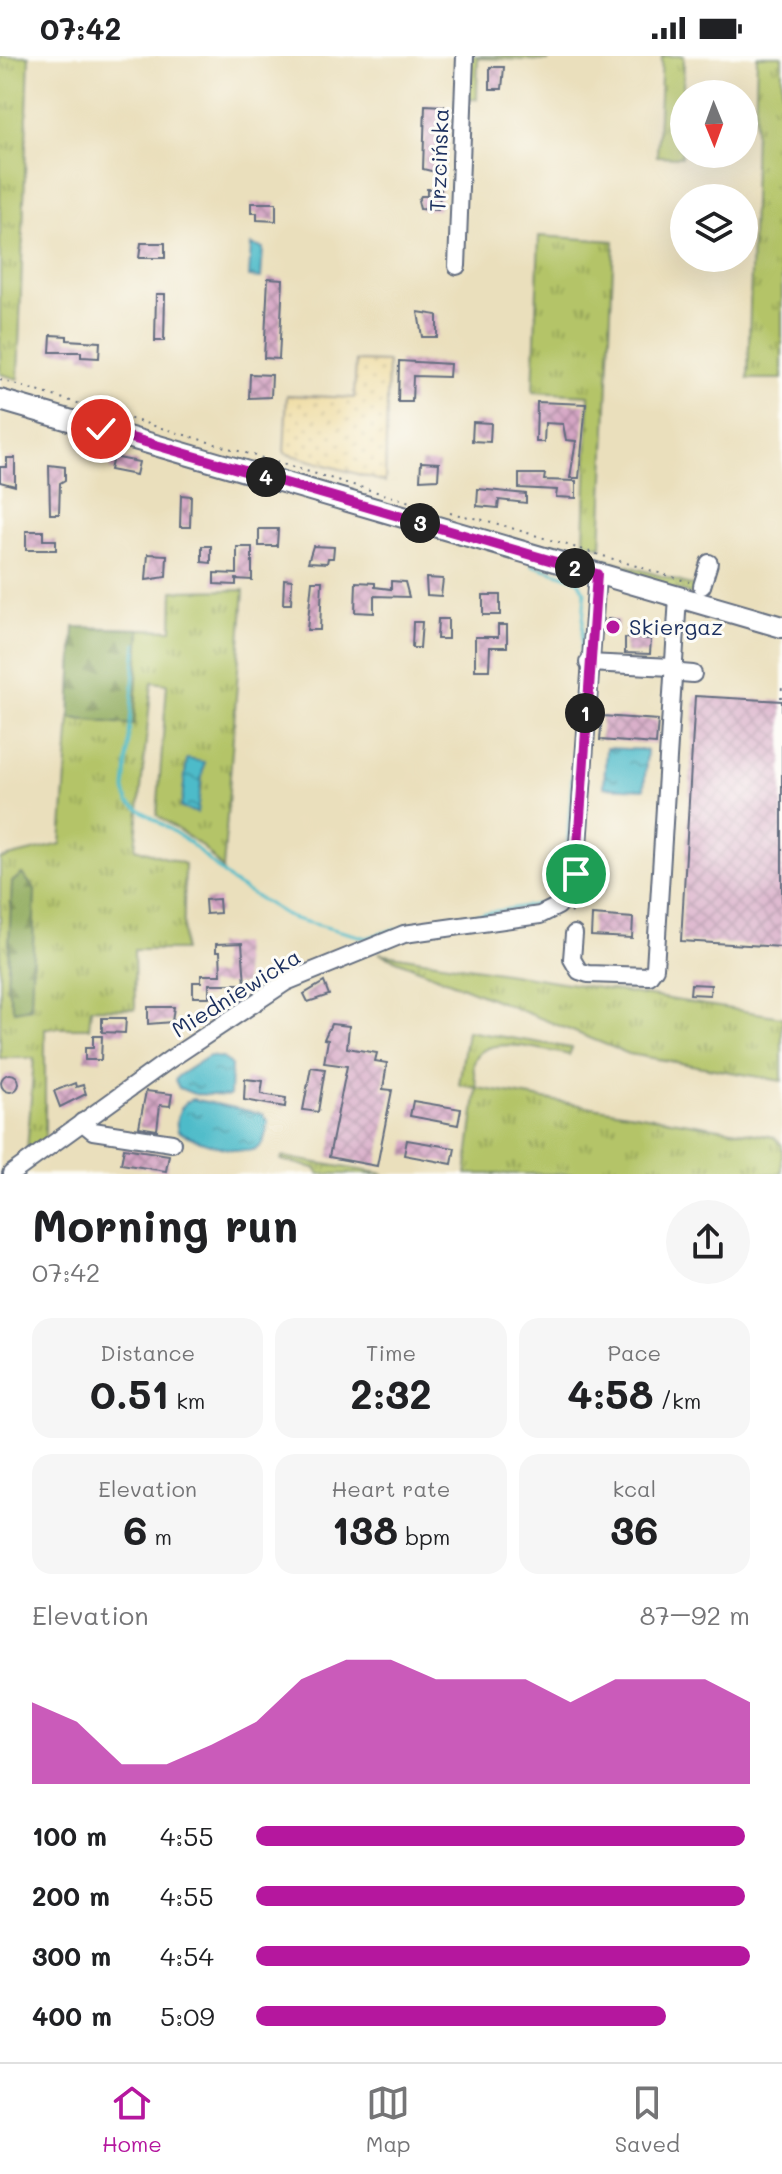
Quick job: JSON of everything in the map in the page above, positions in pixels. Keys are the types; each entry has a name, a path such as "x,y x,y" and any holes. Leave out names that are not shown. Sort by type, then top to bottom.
{"main road":[{"path":"0,400 782,627"}],"street":[{"name":"Trzcińska","path":"457,266 465,56"},
{"path":"702,586 709,563"},
{"name":"Miedniewicka","path":"11,1174 251,1004 320,967 404,934 517,920 558,906 569,894 576,874 588,663 597,574"},
{"path":"574,934 572,959 579,971 637,977 649,976 655,968 678,597"},
{"path":"588,663 672,667 681,673 693,674"},
{"path":"82,1122 93,1131 172,1143"}],"path":[{"path":"0,380 427,507"},
{"path":"447,513 625,561 702,586"},
{"path":"782,687 782,698"}],"green space":[{"path":"0,56 29,56 18,379 0,374"},
{"path":"460,56 548,56 548,61 478,58 477,99 458,100"},
{"path":"662,56 684,56 683,80 670,80 670,157 657,156"},
{"path":"757,56 782,56 782,379 748,379 751,272 758,272 758,184 753,184 754,168 758,168"},
{"path":"539,236 614,241 601,547 584,541 589,395 533,392"},
{"path":"553,543 697,587 695,596 551,551"},
{"path":"244,590 223,870 203,847 157,815 167,684 152,682 135,848 185,864 183,950 134,950 135,1009 91,1008 89,1028 45,1028 45,1138 27,1151 34,1058 0,1058 0,859 61,844 70,718 134,725 140,629 172,630 173,591"},
{"path":"74,627 140,629 134,725 70,718"},
{"path":"22,874 35,889 31,1008 14,1011 7,986 12,882"},
{"path":"379,953 782,1017 782,1081 629,1054"},
{"path":"467,1031 572,1048 569,1055 531,1047 501,1045 489,1048 479,1053 474,1063 477,1088 459,1085"},
{"path":"477,1088 774,1137 782,1145 782,1174 466,1174"},
{"path":"282,1157 384,1174 320,1174 314,1168 281,1160"}],"sand":[{"path":"356,361 388,362 385,482 284,453 287,395 354,398"}],"water":[{"path":"251,245 263,248 261,278 249,277"},
{"path":"606,748 647,750 644,789 604,787"},
{"path":"187,759 204,762 197,813 181,808"},
{"path":"209,1056 223,1058 231,1065 230,1096 194,1094 179,1088 175,1080 178,1076"},
{"path":"192,1099 263,1114 268,1122 262,1144 253,1150 232,1150 178,1131 179,1112"}],"building":[{"path":"490,67 504,67 502,89 490,89"},
{"path":"425,105 444,106 444,121 449,121 448,132 439,132 438,170 423,169"},
{"path":"427,189 441,189 438,210 420,209 418,201 421,196 427,196"},
{"path":"251,203 276,203 276,221 257,220 257,213 251,213"},
{"path":"141,243 165,243 165,258 139,258"},
{"path":"268,278 283,279 279,359 264,358"},
{"path":"156,294 165,294 164,341 155,341"},
{"path":"418,312 437,315 437,337 422,337"},
{"path":"51,335 67,336 67,340 100,342 99,358 81,357 81,352 50,352"},
{"path":"399,361 450,364 449,377 413,376 412,402 398,402"},
{"path":"250,374 272,375 271,397 249,398"},
{"path":"537,402 586,404 579,478 570,478 576,441 566,440 563,424 545,423 544,442 536,442"},
{"path":"473,422 491,423 490,442 472,441"},
{"path":"113,457 139,462 136,475 110,470"},
{"path":"7,458 15,458 15,486 0,482 0,467 7,467"},
{"path":"421,462 439,463 438,479 420,480"},
{"path":"49,465 65,467 65,480 60,483 59,514 50,514"},
{"path":"519,474 545,474 544,480 576,481 576,498 556,497 557,490 519,488"},
{"path":"478,489 526,494 526,503 499,500 498,508 477,506"},
{"path":"181,495 191,496 190,527 180,527"},
{"path":"259,529 278,529 277,546 259,546"},
{"path":"26,531 43,531 43,540 56,540 56,550 26,550"},
{"path":"202,546 211,546 211,563 202,562"},
{"path":"313,546 334,547 333,558 328,558 327,563 308,562"},
{"path":"237,547 252,547 252,580 236,579 236,585 214,584 214,573 237,574"},
{"path":"148,554 167,555 166,577 146,580"},
{"path":"426,578 443,579 441,596 427,595"},
{"path":"284,579 292,580 291,604 283,604"},
{"path":"312,581 322,581 320,630 307,630"},
{"path":"391,581 405,582 409,597 374,596 374,613 355,612 356,582 375,583 375,587 391,589"},
{"path":"483,595 500,595 500,615 483,615"},
{"path":"438,619 448,619 448,639 437,639"},
{"name":"Skiergaz","path":"608,619 618,620 617,634 607,633"},
{"path":"413,622 422,622 420,648 412,648"},
{"path":"498,625 507,625 507,647 490,647 489,670 475,670 475,637 498,637"},
{"path":"625,638 651,639 650,654 625,653"},
{"path":"695,696 782,701 782,947 681,941"},
{"path":"602,716 658,720 656,744 600,740"},
{"path":"219,899 220,913 206,914 205,900"},
{"path":"592,915 633,918 632,938 591,936"},
{"path":"242,943 245,984 209,984 209,997 193,997 193,982 201,982 201,975 221,975 220,952 216,952 216,944"},
{"path":"324,982 329,995 308,1002 304,994"},
{"path":"691,984 711,985 710,995 690,994"},
{"path":"148,1007 174,1007 172,1022 148,1024"},
{"path":"102,1018 126,1018 125,1033 102,1032"},
{"path":"331,1024 349,1026 347,1048 377,1053 375,1061 387,1063 383,1089 392,1090 377,1166 329,1157 347,1066 324,1063 328,1040 324,1039"},
{"path":"93,1036 102,1036 101,1060 85,1060 85,1048 93,1048"},
{"path":"311,1067 325,1069 318,1112 303,1110"},
{"path":"10,1074 19,1083 10,1092 1,1083"},
{"path":"245,1079 263,1081 261,1094 286,1098 285,1107 244,1100"},
{"path":"75,1083 76,1087 83,1085 86,1094 60,1107 54,1091"},
{"path":"146,1091 172,1094 170,1106 160,1105 157,1130 139,1127"},
{"path":"413,1101 461,1109 458,1125 410,1116"},
{"path":"407,1140 455,1148 452,1164 404,1155"},
{"path":"124,1148 169,1155 166,1171 121,1164"}],"waterway":[{"path":"402,927 544,903 552,900 565,881 585,593 578,580 532,565"},
{"path":"136,644 125,790 128,802 189,842 232,882 291,918 367,938 395,929"}],"place":[{"name":"Skiergaz","path":"613,627"}],"route":[{"path":"101,429 597,574 592,602 576,874"}]}
